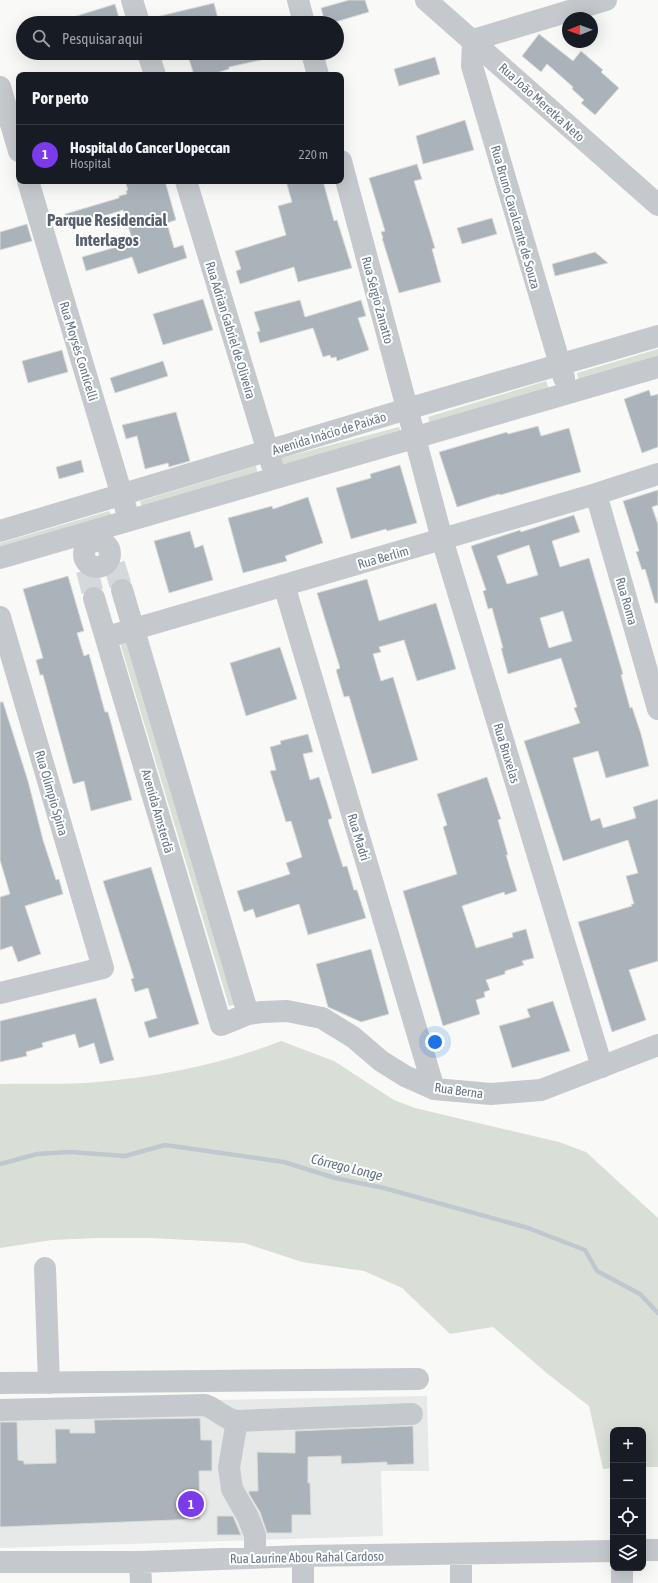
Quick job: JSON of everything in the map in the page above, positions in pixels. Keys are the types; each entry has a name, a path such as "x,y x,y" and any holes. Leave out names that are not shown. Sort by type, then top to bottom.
{"street":[{"path":"132,0 137,16"},
{"path":"298,0 302,16"},
{"name":"Rua João Meretka Neto","path":"426,0 658,205"},
{"path":"473,40 606,0"},
{"name":"Rua Bruno Cavalcante de Souza","path":"473,40 472,66 568,393"},
{"path":"150,60 153,72"},
{"path":"314,60 317,72"},
{"path":"0,87 16,140"},
{"name":"Rua Sérgio Zanatto","path":"344,172 414,438"},
{"name":"Rua Moysés Conticelli","path":"29,184 130,521"},
{"name":"Rua Adrian Gabriel de Oliveira","path":"187,184 276,479"},
{"name":"Avenida Inácio de Paixão","path":"0,531 407,409 658,336"},
{"path":"0,558 658,367"},
{"name":"Rua Bruxelas","path":"414,438 442,539 602,1067"},
{"name":"Rua Berlim","path":"107,637 596,494 658,474"},
{"name":"Rua Roma","path":"596,494 658,709"},
{"path":"78,536 85,564 84,548 95,540 104,543 112,557 104,529"},
{"name":"Rua Madri","path":"284,585 434,1089"},
{"path":"122,590 248,1014"},
{"name":"Avenida Amsterdã","path":"94,598 107,637 221,1025"},
{"name":"Rua Olímpio Spina","path":"0,617 103,968 0,993"},
{"name":"Rua Berna","path":"221,1025 248,1014 286,1011 322,1018 353,1037 381,1061 405,1076 434,1089 491,1094 541,1090 658,1045"},
{"path":"45,1268 49,1383"},
{"path":"0,1384 418,1379"},
{"path":"0,1410 205,1405 212,1408 228,1420 237,1421 412,1414"},
{"path":"237,1421 229,1467 232,1489 248,1517 255,1535 255,1558"},
{"path":"646,1550 658,1550"},
{"name":"Rua Laurine Abou Rahal Cardoso","path":"0,1562 140,1562 303,1556 461,1555 610,1551"},
{"path":"461,1555 462,1583"},
{"path":"303,1556 303,1583"},
{"path":"140,1562 141,1583"},
{"path":"622,1571 622,1583"}],"shaded area":[{"path":"658,349 658,358 579,382 577,373"},
{"path":"546,381 549,389 430,425 428,417"},
{"path":"399,427 402,435 284,468 281,458"},
{"path":"256,466 258,475 142,510 140,501"},
{"path":"109,511 112,516 0,551 0,543"},
{"path":"128,641 237,1004 229,1006 120,643"},
{"path":"281,1041 334,1061 394,1100 415,1108 559,1142 586,1152 658,1218 658,1467 646,1467 646,1427 610,1427 610,1468 603,1469 589,1406 549,1375 493,1327 450,1334 402,1288 364,1271 302,1262 244,1243 150,1238 97,1238 52,1240 0,1248 0,1084 85,1083 144,1077 213,1063"},
{"path":"427,1396 429,1471 381,1471 383,1536 0,1548 0,1404"}],"building":[{"path":"349,0 365,0 369,12 344,19 344,16 323,16 321,8"},
{"path":"214,3 217,16 160,16"},
{"path":"115,4 118,16 77,16"},
{"path":"539,34 573,61 581,51 603,70 601,72 619,88 595,115 581,103 584,100 572,89 573,87 547,64 541,72 522,56"},
{"path":"435,57 440,74 399,86 394,69"},
{"path":"189,60 261,60 229,67 229,69 220,72 193,72"},
{"path":"465,120 474,150 423,164 416,136"},
{"path":"417,164 422,179 414,181 435,248 432,249 441,282 399,293 382,238 381,232 385,231 369,178"},
{"path":"126,184 166,184 176,220 167,223 174,248 183,245 187,258 138,274 132,257 86,271 82,257 133,242 123,210 69,227 65,214 119,198 119,196 127,194 126,191 128,190"},
{"path":"287,184 324,184 334,221 337,220 352,268 298,282 294,267 240,284 236,271 241,269 235,251 286,235 278,206 292,202"},
{"path":"492,218 497,234 462,244 457,228"},
{"path":"27,224 32,241 0,250 0,232"},
{"path":"595,252 608,263 555,276 552,264"},
{"path":"203,299 213,330 163,345 153,314"},
{"path":"300,300 305,317 361,300 366,316 358,318 369,350 337,361 336,357 331,358 330,355 323,357 313,328 260,343 257,332 260,331 254,312"},
{"path":"62,350 68,372 28,383 22,361"},
{"path":"163,361 168,376 115,393 110,378"},
{"path":"649,390 651,396 658,394 658,447 642,453 624,399"},
{"path":"176,412 190,461 169,467 168,463 145,469 137,436 126,439 122,425"},
{"path":"538,426 541,436 569,428 581,472 457,507 439,452 507,432 508,434"},
{"path":"81,460 84,472 59,479 56,467"},
{"path":"400,465 417,523 387,531 386,529 351,539 336,488 371,478 370,474"},
{"path":"658,490 658,505 652,507 658,524 658,603 655,603 645,569 642,570 636,552 639,551 623,501"},
{"path":"308,497 323,543 285,556 287,561 243,573 228,518 272,506 273,509"},
{"path":"574,515 580,532 552,541 560,567 589,558 623,674 621,675 630,708 632,707 641,734 649,766 606,778 598,751 573,758 591,821 600,818 603,828 636,818 633,807 658,799 658,961 629,970 646,1020 612,1032 578,922 632,906 631,904 634,904 626,876 638,873 628,840 563,861 524,741 580,723 574,708 577,707 561,658 508,674 501,648 503,648 492,608 488,609 483,591 486,590 471,546 520,530 521,532","holes":["529,545 538,575 507,584 497,556","563,611 572,641 549,648 540,618"]},
{"path":"190,531 195,548 203,545 213,580 169,593 154,541"},
{"path":"68,576 84,631 77,633 84,656 89,654 105,712 108,712 132,800 91,811 84,781 73,784 43,675 40,675 36,660 43,658 23,589"},
{"path":"367,579 379,621 436,603 456,669 417,681 404,640 379,647 381,652 373,654 381,681 393,677 418,760 372,774 349,696 344,697 336,670 340,668 317,593"},
{"path":"280,647 297,699 246,716 230,663"},
{"path":"0,702 3,702 28,781 43,840 56,880 59,879 63,894 25,906 41,954 18,962 12,946 0,950 0,897 10,894 0,860"},
{"path":"308,734 313,752 303,754 310,780 319,777 332,818 328,820 343,867 347,866 354,890 357,890 366,918 308,935 299,904 256,918 253,909 244,912 237,891 290,874 286,863 302,857 291,821 286,822 270,771 276,770 270,747 281,744 280,741"},
{"path":"487,777 501,819 498,820 508,855 506,855 517,891 505,895 504,892 462,906 476,948 513,937 512,933 526,929 534,958 522,961 524,965 505,971 505,974 486,980 490,990 484,992 485,997 476,1000 480,1014 443,1026 403,891 457,874 443,827 447,825 437,794"},
{"path":"151,867 199,1024 149,1038 144,1022 157,1018 148,988 135,992 131,979 134,978 103,881"},
{"path":"371,949 389,1014 361,1022 328,1007 316,964"},
{"path":"96,998 114,1060 100,1064 94,1043 79,1048 75,1034 42,1043 43,1047 26,1052 27,1056 0,1062 0,1021"},
{"path":"553,1001 570,1051 512,1068 499,1026 530,1017 527,1009"},
{"path":"200,1418 201,1440 212,1440 212,1471 199,1471 200,1519 0,1527 0,1422 17,1422 18,1460 24,1461 24,1464 56,1463 55,1429 70,1429 70,1433 95,1433 94,1420"},
{"path":"413,1426 414,1464 387,1465 387,1462 341,1464 341,1456 308,1457 308,1483 310,1483 311,1515 292,1515 292,1533 267,1533 260,1512 249,1494 249,1491 258,1491 257,1452 295,1453 295,1431"},
{"path":"217,1516 233,1516 241,1535 217,1535"}],"waterway":[{"name":"Córrego Longe","path":"0,1164 37,1154 70,1152 125,1156 165,1145 284,1162 335,1178 384,1188 528,1228 585,1250 597,1271 640,1294 658,1313"}],"tunnel":[{"path":"114,564 122,590"},
{"path":"87,570 94,598"}],"place":[{"name":"Hospital do Cancer Uopeccan","path":"191,1504"}],"district":[{"name":"Parque Residencial Interlagos","path":"107,230"}]}
